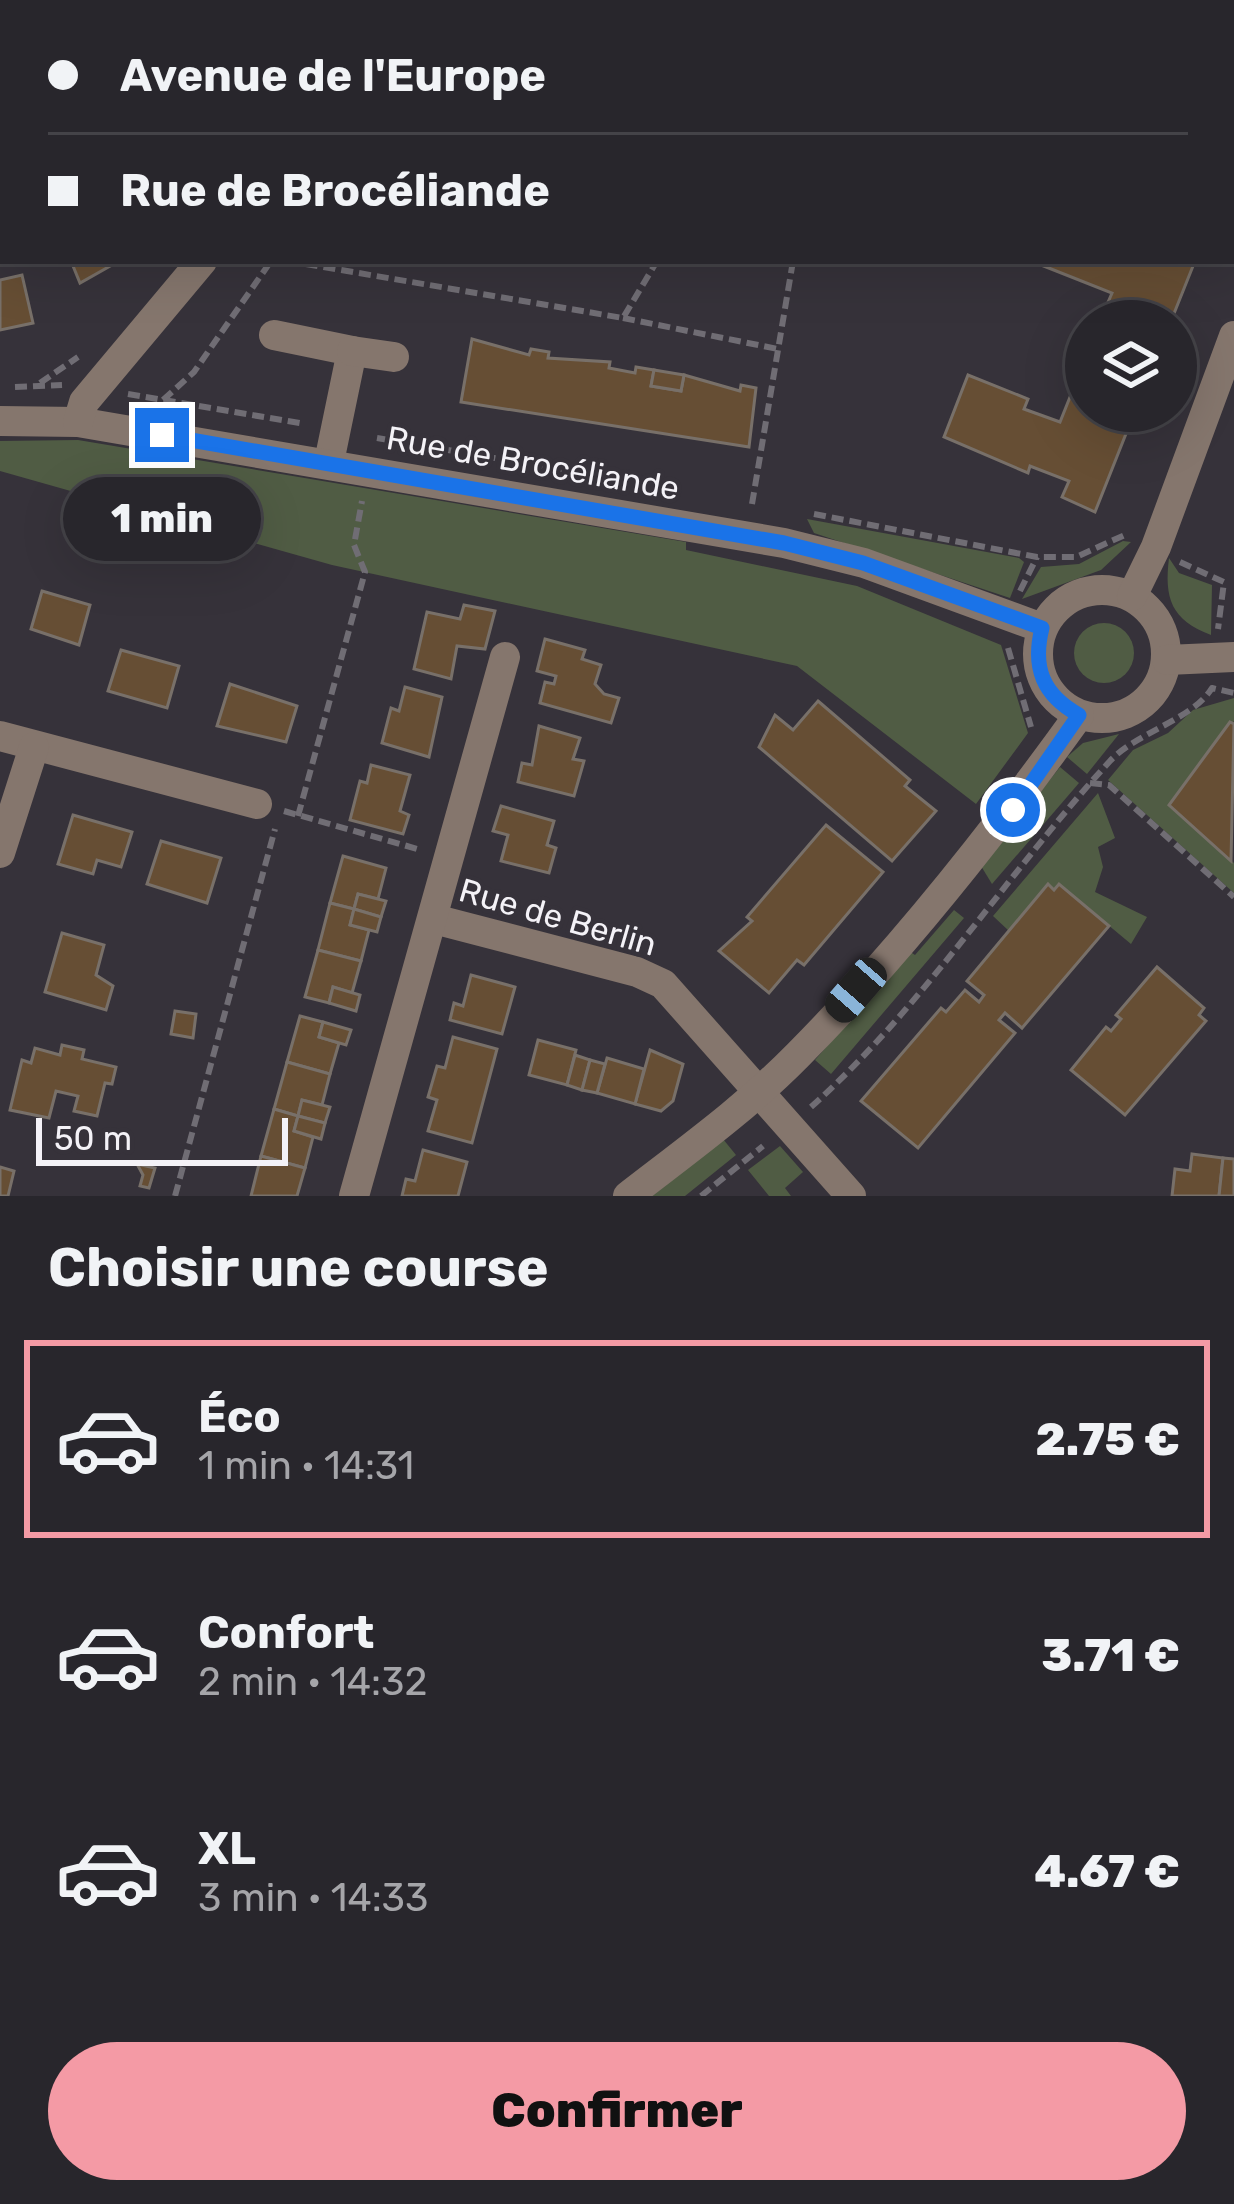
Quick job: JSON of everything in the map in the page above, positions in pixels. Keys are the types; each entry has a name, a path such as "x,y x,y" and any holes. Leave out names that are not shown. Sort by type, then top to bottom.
{"street":[{"path":"78,422 84,402 199,264"},
{"path":"274,335 394,357"},
{"path":"1132,596 1156,548 1234,337"},
{"path":"329,462 352,351"},
{"name":"Rue de Brocéliande","path":"0,421 78,422 784,543 863,563 1042,628"},
{"path":"1107,589 1132,596 1152,612 1164,634 1163,677 1143,706 1104,719 1079,715 1060,705 1038,669 1042,628 1058,607 1080,593 1107,589"},
{"path":"1167,659 1226,646"},
{"path":"434,919 505,657"},
{"path":"628,1196 799,1054 1013,810 1079,715"},
{"path":"0,736 268,807"},
{"path":"0,853 34,747"},
{"name":"Rue de Berlin","path":"354,1196 434,919 637,972 663,984 851,1196"}],"path":[{"path":"163,400 194,372 269,264"},
{"path":"306,264 778,349"},
{"path":"623,318 655,264"},
{"path":"752,504 792,264"},
{"path":"368,470 355,545 365,572 298,816 448,857"},
{"path":"886,528 1037,557 1076,557 1133,533 1234,586"},
{"path":"1224,582 1226,646"},
{"path":"701,1196 834,1086 1127,745 1203,703 1212,688"},
{"path":"1090,783 1109,785 1234,897"},
{"path":"176,1196 268,807"}],"green space":[{"path":"78,440 686,542 686,550 857,586 1001,645 1028,733 976,804 797,666 332,565 0,471 0,441"},
{"path":"807,519 1024,562 1010,598 814,533"},
{"path":"1123,541 1131,542 1101,570 1022,599 1041,567 1079,564"},
{"path":"1169,558 1179,573 1212,585 1211,635 1187,622 1173,606"},
{"path":"1104,623 1125,632 1134,653 1125,674 1104,683 1083,674 1074,653 1083,632"},
{"path":"1234,698 1234,721 1169,805 1234,863 1234,893 1108,780 1133,750 1168,733 1193,710"},
{"path":"1119,734 1087,774 1067,757 1083,743"},
{"path":"1060,767 1079,783 992,884 981,866"},
{"path":"1098,793 1115,838 1098,847 1103,867 1095,892 1147,917 1131,944 1059,884 1054,890 1047,885 1009,931 993,916"},
{"path":"954,910 964,918 831,1074 815,1060 909,951 915,955"},
{"path":"723,1139 736,1155 685,1196 652,1196"},
{"path":"780,1146 803,1172 785,1188 791,1196 769,1196 748,1170"}],"building":[{"path":"72,264 114,264 80,283"},
{"path":"1039,264 1194,264 1179,300 1109,300 1112,293"},
{"path":"22,275 33,323 0,330 0,280"},
{"path":"472,339 529,355 531,349 549,352 548,358 610,362 609,368 635,373 636,367 654,370 651,386 681,391 684,375 740,391 741,385 756,388 749,447 461,402"},
{"path":"654,370 684,375 681,391 651,386"},
{"path":"968,375 1028,399 1024,409 1060,422 1065,410 1065,432 1127,432 1095,512 1062,497 1069,481 1030,466 1028,473 944,437"},
{"path":"42,591 90,605 79,645 31,629"},
{"path":"464,605 495,611 485,649 457,646 451,679 414,669 427,612 460,619"},
{"path":"545,639 585,650 582,659 601,665 595,684 604,694 619,698 611,723 540,703 545,682 554,684 556,676 537,671"},
{"path":"121,650 179,666 167,708 108,691"},
{"path":"230,684 297,706 286,742 217,726"},
{"path":"405,687 442,697 429,757 382,743 391,708 399,711"},
{"path":"818,701 910,780 905,786 936,811 892,861 759,747 775,715 793,730"},
{"path":"1230,722 1234,724 1231,861 1169,805"},
{"path":"539,726 580,738 573,759 584,761 574,796 518,782 522,763 532,765"},
{"path":"371,765 410,775 400,811 409,815 403,834 350,820 360,781 367,783"},
{"path":"501,806 554,821 547,845 556,848 549,873 501,861 508,835 493,831"},
{"path":"73,815 132,832 121,867 97,860 93,874 58,864"},
{"path":"826,825 883,872 804,965 797,960 769,993 719,951 752,921 747,917"},
{"path":"161,841 221,858 207,903 147,884"},
{"path":"343,856 386,868 378,899 358,894 354,909 330,903"},
{"path":"1048,884 1054,890 1059,884 1109,926 1022,1028 1005,1013 999,1020 1015,1033 918,1148 861,1101 941,1008 946,1012 965,990 979,1002 984,995 967,981"},
{"path":"358,894 386,901 381,917 354,909"},
{"path":"330,903 354,909 350,925 369,930 361,961 318,950"},
{"path":"354,909 381,917 377,932 350,925"},
{"path":"62,933 104,945 96,975 113,986 106,1010 45,992"},
{"path":"318,950 361,961 352,993 333,987 329,1003 305,997"},
{"path":"1157,967 1204,1008 1199,1015 1206,1021 1125,1115 1071,1070 1106,1027 1111,1031 1121,1019 1116,1015"},
{"path":"471,975 515,987 502,1034 450,1020 454,1003 463,1006"},
{"path":"333,987 360,995 356,1011 329,1003"},
{"path":"175,1011 196,1014 193,1038 171,1034"},
{"path":"300,1016 323,1022 319,1037 339,1043 330,1074 287,1062"},
{"path":"323,1022 351,1030 346,1045 319,1037"},
{"path":"453,1037 497,1049 472,1143 428,1131 437,1100 428,1097 437,1066 445,1068"},
{"path":"538,1040 576,1050 567,1085 529,1075"},
{"path":"62,1045 84,1050 82,1059 116,1067 112,1084 105,1083 97,1116 74,1111 78,1096 56,1091 49,1118 10,1110 22,1060 31,1063 35,1048 60,1055"},
{"path":"650,1050 683,1064 673,1101 661,1111 635,1104"},
{"path":"575,1055 590,1060 582,1090 567,1085"},
{"path":"607,1058 644,1069 635,1104 597,1093"},
{"path":"590,1060 605,1064 597,1093 582,1090"},
{"path":"287,1062 330,1074 322,1105 302,1100 298,1116 274,1109"},
{"path":"302,1100 330,1107 325,1123 298,1116"},
{"path":"274,1109 298,1116 294,1131 313,1137 305,1168 261,1156"},
{"path":"298,1116 325,1123 321,1139 294,1131"},
{"path":"423,1150 467,1162 458,1196 402,1196 406,1179 415,1181"},
{"path":"1192,1154 1223,1158 1219,1196 1172,1196 1175,1169 1190,1171"},
{"path":"261,1156 305,1168 297,1196 251,1196"},
{"path":"1223,1158 1234,1159 1234,1196 1219,1196"},
{"path":"137,1164 155,1168 149,1188 140,1186 143,1175"},
{"path":"0,1167 14,1171 8,1196 0,1196"}],"route":[{"path":"162,435 784,543 863,563 1042,628 1038,669 1060,705 1079,715 1013,810"}]}
